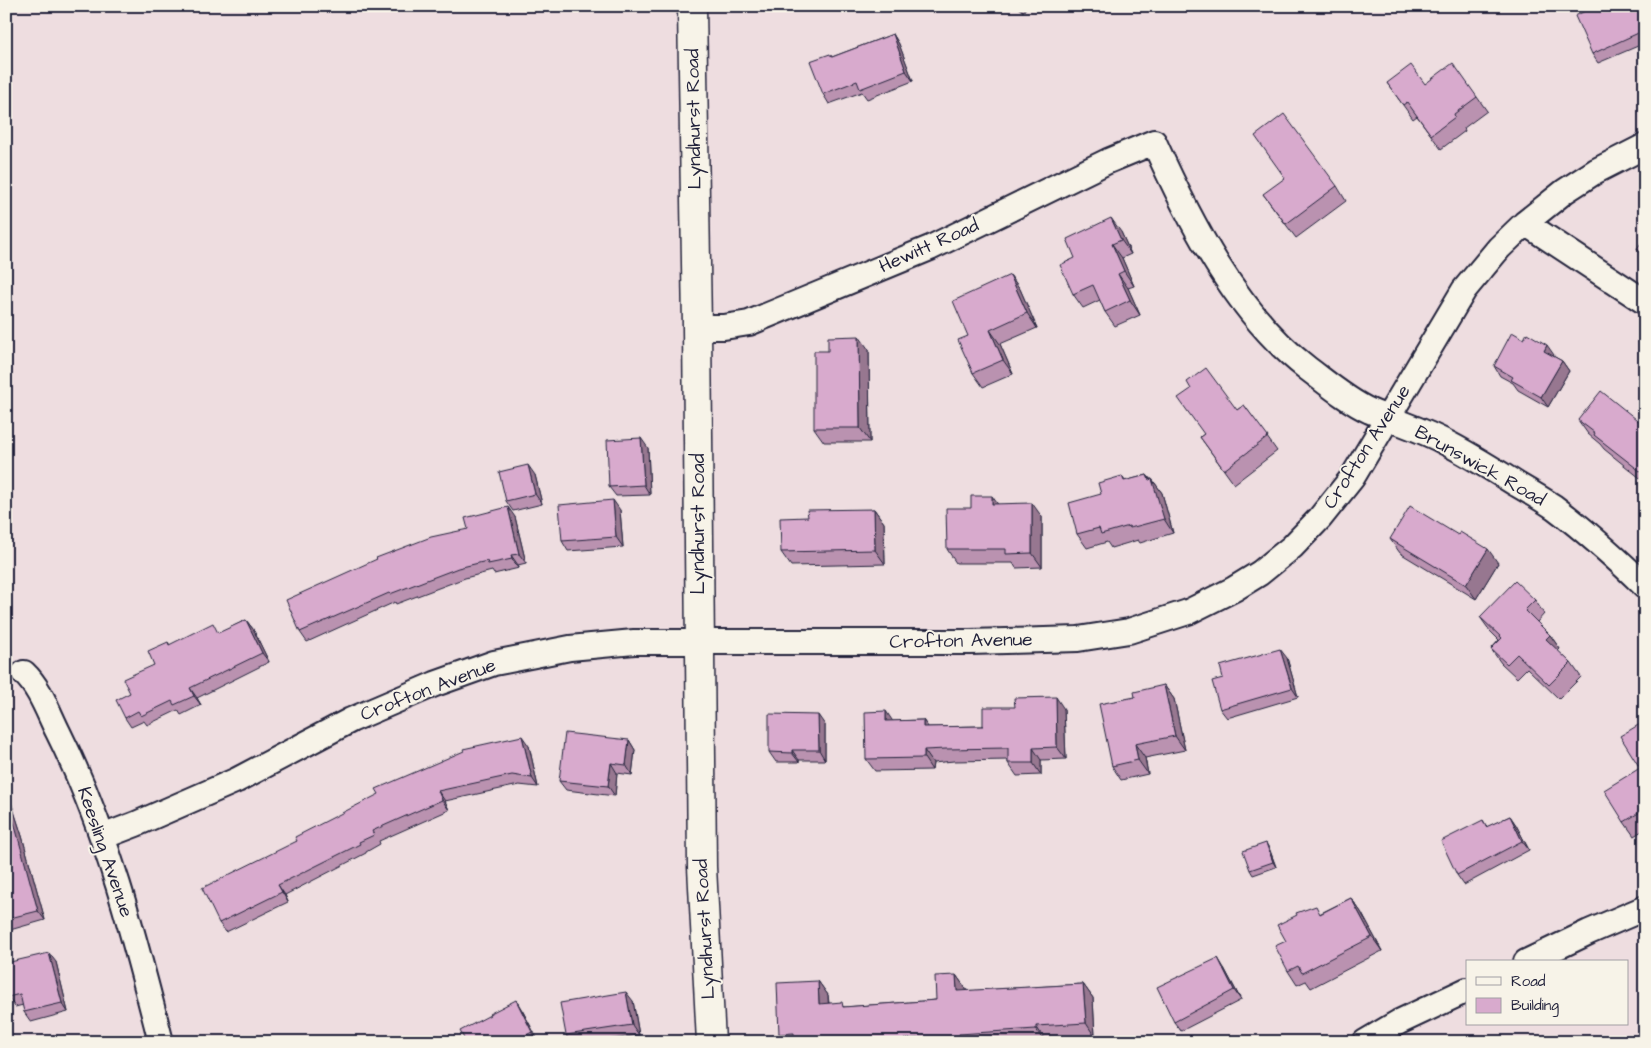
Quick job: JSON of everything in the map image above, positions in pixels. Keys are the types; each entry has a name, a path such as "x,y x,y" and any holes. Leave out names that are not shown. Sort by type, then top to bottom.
{"main road":[{"name":"Lyndhurst Road","path":"692,6 702,868 711,1042"}],"street":[{"name":"Hewitt Road","path":"697,328 724,327 749,323 930,248 1108,161 1154,142"},
{"name":"Brunswick Road","path":"1154,142 1181,201 1213,257 1250,310 1275,340 1306,368 1350,399 1369,410 1444,441 1552,506 1605,549 1645,586"},
{"name":"Crofton Avenue","path":"102,837 237,780 351,720 435,684 494,663 570,648 634,642 970,642 1078,639 1129,631 1188,612 1240,586 1260,573 1292,547 1320,518 1352,478 1464,290 1499,248 1525,223 1565,191 1596,171 1645,146"},
{"path":"1525,223 1645,302"},
{"name":"Keesling Avenue","path":"24,673 37,689 68,753 102,837 128,915 161,1042"},
{"path":"1530,960 1645,908"},
{"path":"1365,1042 1399,1022 1466,990"}],"building":[{"path":"1595,6 1640,6 1645,17 1645,30 1592,54 1575,16"},
{"path":"893,34 906,71 860,89 857,81 823,94 810,61 830,54 832,57"},
{"path":"1453,63 1477,97 1454,114 1455,117 1431,135 1407,102 1403,105 1387,83 1411,65 1425,84"},
{"path":"1284,114 1337,186 1286,224 1263,194 1285,178 1255,136"},
{"path":"1111,218 1121,240 1112,244 1124,271 1118,274 1130,300 1105,312 1093,285 1073,294 1060,265 1075,258 1067,239"},
{"path":"1645,237 1645,254 1637,249"},
{"path":"1010,275 1027,313 990,330 1003,360 973,373 958,340 968,336 953,301"},
{"path":"1512,332 1524,339 1527,333 1547,345 1544,351 1562,361 1541,397 1511,380 1513,377 1494,366"},
{"path":"859,336 860,428 814,428 814,351 828,351 828,337"},
{"path":"1206,368 1237,410 1244,405 1268,437 1224,470 1200,437 1204,434 1178,398 1191,389 1187,382"},
{"path":"1601,391 1641,423 1645,422 1645,475 1578,420"},
{"path":"641,438 644,485 609,487 607,440"},
{"path":"528,465 535,494 506,501 499,472"},
{"path":"1147,475 1149,480 1152,479 1164,519 1101,534 1099,528 1077,534 1069,503 1101,494 1098,483 1122,476 1124,481"},
{"path":"971,496 992,496 992,504 1032,503 1032,553 1006,554 1006,549 947,549 946,508 971,508"},
{"path":"613,500 616,537 562,541 559,505"},
{"path":"1410,506 1458,535 1460,532 1488,549 1466,585 1390,539"},
{"path":"508,507 519,554 511,555 512,559 488,564 487,561 458,568 389,593 300,632 286,600 376,558 431,537 468,529 465,518"},
{"path":"874,509 875,550 781,552 780,518 808,517 807,510"},
{"path":"1515,581 1535,600 1525,610 1550,635 1546,639 1571,663 1549,685 1517,654 1507,664 1491,649 1502,638 1480,617"},
{"path":"246,620 262,653 190,688 194,696 174,705 172,701 141,716 138,711 125,718 116,700 130,693 123,679 154,665 148,651 168,642 169,645 213,623 218,633"},
{"path":"1280,649 1292,688 1220,709 1212,681 1223,678 1220,666"},
{"path":"1164,685 1175,736 1135,744 1138,760 1112,766 1099,704 1135,697 1134,692"},
{"path":"1056,697 1057,747 1033,748 1033,763 1008,763 1008,748 924,750 924,758 866,759 865,712 886,711 886,721 923,720 923,727 983,726 983,707 1015,707 1014,698"},
{"path":"769,714 818,715 819,750 792,750 792,753 769,752"},
{"path":"1645,721 1645,809 1624,822 1604,790 1640,768 1620,736"},
{"path":"565,733 629,740 626,765 611,763 608,786 559,781"},
{"path":"522,736 532,778 512,775 438,791 442,800 372,831 374,835 359,842 360,844 278,885 282,892 219,923 202,888 297,841 295,837 379,794 376,789 464,751 463,749"},
{"path":"6,798 38,911 6,919"},
{"path":"1510,816 1522,841 1457,875 1441,841 1483,820 1486,827"},
{"path":"1266,843 1273,862 1250,870 1243,851"},
{"path":"1351,898 1372,937 1302,973 1298,966 1288,971 1275,946 1286,941 1277,925 1297,915 1296,913 1316,906 1320,914"},
{"path":"49,953 62,1003 24,1012 20,994 8,997 6,991 6,963"},
{"path":"1218,958 1234,990 1174,1022 1157,987"},
{"path":"956,975 957,991 1083,984 1086,1023 1036,1026 1036,1029 959,1034 959,1036 904,1039 904,1042 794,1042 794,1033 779,1034 777,983 818,981 819,1004 842,1002 843,1007 936,1000 935,976"},
{"path":"626,992 632,1025 566,1035 560,1003"},
{"path":"516,1000 532,1032 513,1042 466,1042 460,1031"}]}
